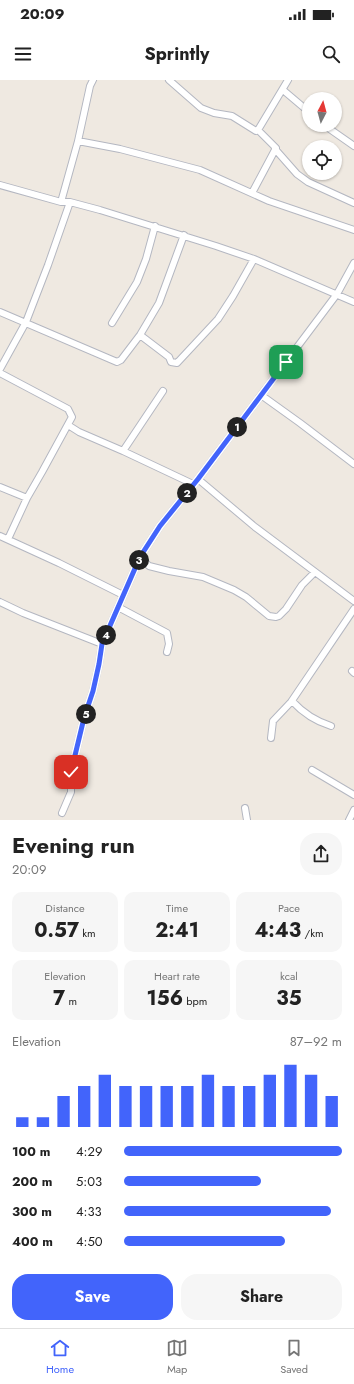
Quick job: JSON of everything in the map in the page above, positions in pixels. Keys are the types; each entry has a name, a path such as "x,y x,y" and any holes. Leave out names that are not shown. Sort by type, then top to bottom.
{"street":[{"path":"62,202 78,141 90,86 93,80"},
{"path":"169,80 201,108 214,113 232,116 254,130 258,130 275,145 275,149 297,174 308,182 354,203"},
{"path":"258,130 288,80"},
{"path":"283,90 302,106"},
{"path":"334,132 354,146"},
{"path":"78,141 120,149 200,170 269,200 354,230"},
{"path":"252,193 275,149"},
{"path":"0,186 62,202 70,202 184,235 254,259 354,302"},
{"path":"0,369 26,322 70,202"},
{"path":"112,323 137,282 146,259 155,226"},
{"path":"0,312 26,322 111,361 117,362 121,360 140,335 159,303 184,235"},
{"path":"140,335 169,357 172,362 177,363 218,319 254,259"},
{"path":"62,813 70,792 71,772 98,671 102,644 140,557 160,526 196,482 336,294 354,263"},
{"path":"0,373 68,409 72,417 27,498 8,539"},
{"path":"123,451 163,391"},
{"path":"261,395 354,464"},
{"path":"68,425 79,432 196,482 354,601"},
{"path":"0,487 27,498"},
{"path":"0,536 58,563 122,596"},
{"path":"140,557 149,566 203,577 234,590 246,597 272,617 279,616 286,609 302,585 315,572"},
{"path":"0,602 23,613 102,644"},
{"path":"118,607 167,634 170,644 167,652"},
{"path":"271,738 273,721 292,701 354,609"},
{"path":"292,701 299,709 309,716 331,726"},
{"path":"312,770 354,795"},
{"path":"245,808 247,820"},
{"path":"349,820 354,810"}],"route":[{"path":"71,772 84,718 93,691 102,644 140,557 160,526 198,479 286,362"}]}
